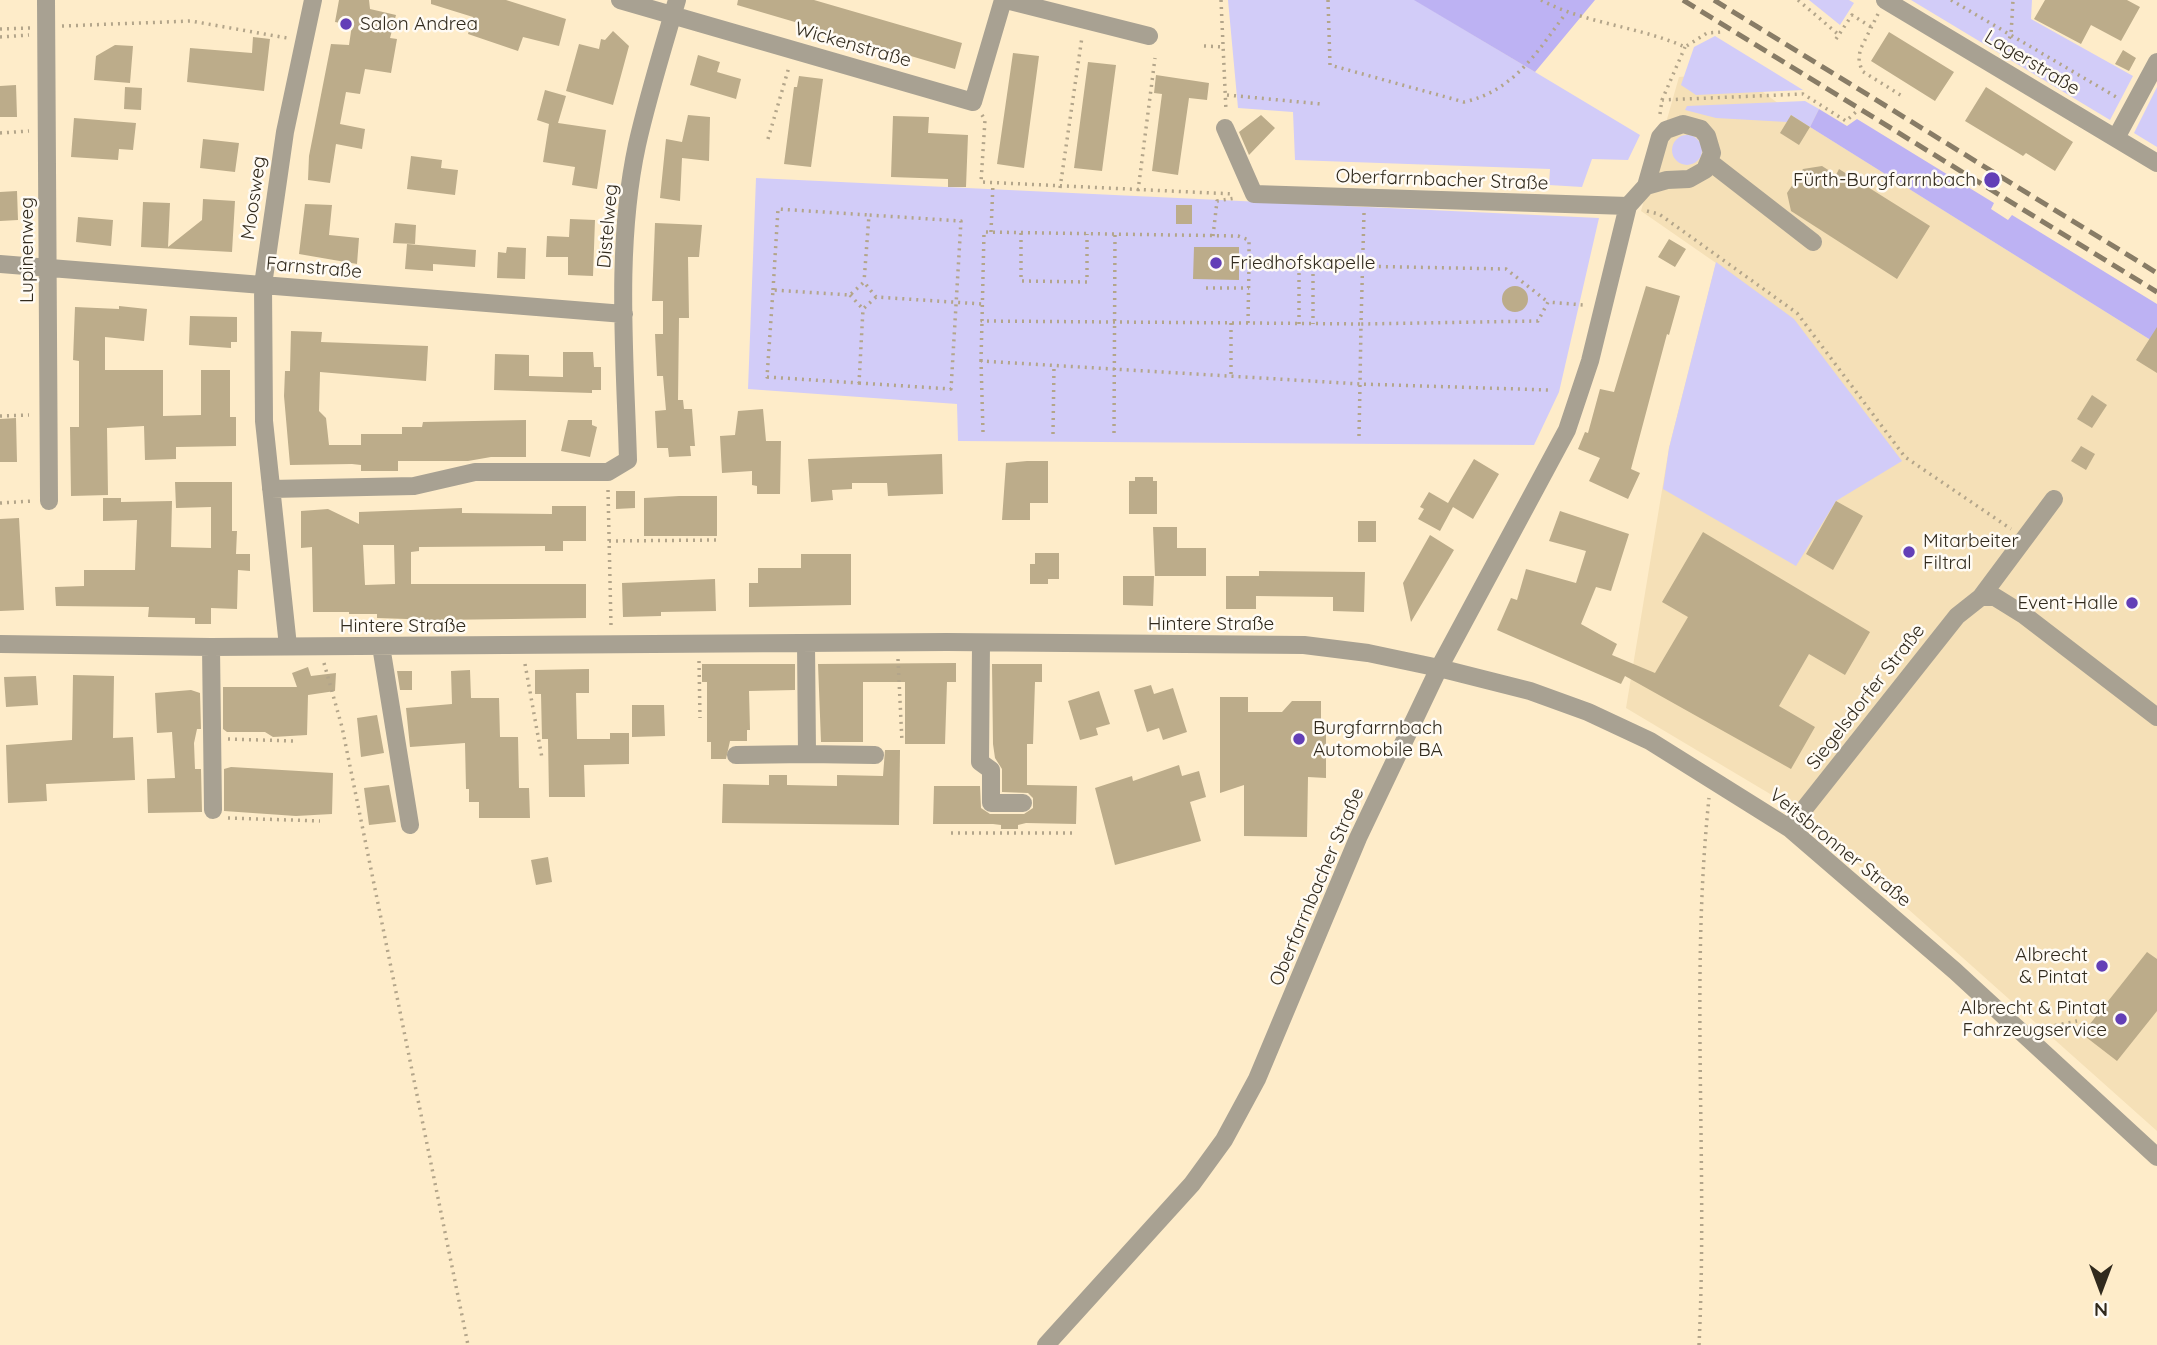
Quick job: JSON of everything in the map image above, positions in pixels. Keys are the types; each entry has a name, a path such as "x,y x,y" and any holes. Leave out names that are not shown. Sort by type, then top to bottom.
{"street":[{"name":"Lupinenweg","path":"46,0 49,130 49,500"},
{"name":"Moosweg","path":"288,646 264,421 263,285 285,132 313,0"},
{"name":"Wickenstraße","path":"620,0 674,8 794,50 973,102"},
{"path":"973,102 1004,0 1149,36"},
{"name":"Lagerstraße","path":"1885,0 2157,163"},
{"name":"Distelweg","path":"608,472 628,460 624,314 627,231 637,146 674,8"},
{"path":"2116,138 2157,62"},
{"name":"Oberfarrnbacher Straße","path":"1046,1345 1192,1184 1224,1140 1267,1057 1357,838 1439,668 1567,430 1591,361 1628,206 1646,186 1660,137 1674,125 1692,125 1707,136 1711,144 1710,162"},
{"path":"1225,128 1254,194"},
{"path":"1646,186 1667,180 1689,179 1705,170 1710,162 1813,242"},
{"name":"Oberfarrnbacher Straße","path":"1254,194 1628,206"},
{"name":"Farnstraße","path":"0,264 624,314"},
{"path":"271,489 414,485 475,472 608,472"},
{"name":"Siegelsdorfer Straße","path":"1789,828 1957,616 1981,597 2023,537 2054,499"},
{"path":"1981,597 1995,597 2024,615 2157,717"},
{"name":"Hintere Straße","path":"0,643 211,647 699,643 1304,645 1368,653 1439,668"},
{"path":"806,643 807,754"},
{"path":"981,643 980,762 991,770 991,803 1023,803"},
{"path":"380,646 410,825"},
{"path":"211,647 213,810"},
{"name":"Veitsbronner Straße","path":"1439,668 1530,691 1588,712 1650,741 1789,828 1955,971 2157,1157"},
{"path":"736,755 875,755"}],"path":[{"path":"1221,0 1227,94 1225,128"},
{"path":"1328,0 1330,65 1464,102 1486,97 1526,67 1566,13"},
{"path":"1541,0 1566,13 1654,33 1685,47"},
{"path":"1798,0 1837,37 1852,15 1871,27 1871,33 1860,50 1862,71 1902,96"},
{"path":"1951,0 2118,98"},
{"path":"1995,65 2011,35 2013,0"},
{"path":"0,37 48,30 191,21 303,41"},
{"path":"1060,188 1084,21"},
{"path":"0,29 48,30"},
{"path":"1662,100 1685,47 1707,33 1722,32"},
{"path":"1203,46 1225,47"},
{"path":"768,139 794,50"},
{"path":"1138,191 1156,58"},
{"path":"1694,100 1804,92 1846,121 1857,111"},
{"path":"1227,94 1321,104"},
{"path":"973,102 985,120 981,182 1060,188 1254,194"},
{"path":"0,133 49,130"},
{"path":"991,232 993,183"},
{"path":"1213,236 1217,201 1254,194"},
{"path":"1359,436 1365,199"},
{"path":"1628,206 1659,214 1797,313 1905,457 2023,537"},
{"path":"778,209 869,215 961,221 951,389 767,377 778,209"},
{"path":"850,295 864,282 869,215"},
{"path":"984,432 981,361 984,232 1238,236 1249,240 1248,323"},
{"path":"1021,233 1021,281 1087,282 1087,234"},
{"path":"1114,433 1115,234"},
{"path":"1249,264 1506,270 1548,302 1604,306"},
{"path":"1299,265 1299,324"},
{"path":"1313,266 1313,324"},
{"path":"864,282 876,296 982,303"},
{"path":"1206,288 1249,288"},
{"path":"773,290 850,295 863,309"},
{"path":"859,383 863,309 876,296"},
{"path":"982,321 1362,324 1538,321 1548,302"},
{"path":"1231,323 1231,376"},
{"path":"981,361 1360,384 1549,390"},
{"path":"1053,434 1054,366"},
{"path":"0,416 48,414"},
{"path":"608,472 611,645"},
{"path":"0,503 49,500"},
{"path":"609,541 717,540"},
{"path":"699,643 700,718"},
{"path":"898,643 902,742"},
{"path":"524,646 542,758"},
{"path":"321,647 327,679 342,727 468,1345"},
{"path":"211,739 293,741"},
{"path":"1699,1345 1704,1244 1698,1018 1702,863 1711,777"},
{"path":"213,810 222,818 320,821"},
{"path":"951,833 1072,833"},
{"path":"2048,1027 2077,1021"}],"shaded area":[{"path":"1228,0 1415,0 1640,135 1628,160 1592,159 1582,187 1549,185 1550,169 1295,160 1293,112 1238,108"},
{"path":"1414,0 1595,0 1535,72"},
{"path":"1809,0 1849,0 1854,3 1840,25"},
{"path":"1911,0 2032,0 2031,19 2133,76 2110,120"},
{"path":"1715,36 1803,90 1696,95 1681,85 1694,47"},
{"path":"1736,72 1810,127 2157,344 2157,1131 1797,810 1626,708 1669,448 1716,263 1641,211 1679,77"},
{"path":"2157,87 2157,147 2134,133"},
{"path":"1805,101 1819,109 1810,127 1791,115 1787,122 1716,118 1685,110 1687,106"},
{"path":"1819,109 1847,126 1857,119 1994,203 1991,209 2008,220 2012,215 2157,304 2157,344 1810,127"},
{"path":"1687,135 1698,139 1702,150 1698,161 1687,165 1676,161 1672,150 1676,139"},
{"path":"756,178 1599,218 1559,392 1534,445 958,441 957,404 748,389"},
{"path":"1716,262 1794,319 1902,461 1836,501 1796,566 1663,489 1669,448"}],"building":[{"path":"339,0 369,0 370,9 396,15 390,38 397,39 391,73 365,69 360,94 346,92 340,124 365,129 362,149 336,144 330,183 308,180 309,156 331,44 349,45 352,25 335,22"},
{"path":"431,0 506,0 566,19 559,46 523,37 518,51 468,34 473,17 431,4"},
{"path":"738,0 814,0 962,43 955,69 737,5"},
{"path":"2045,0 2127,0 2140,7 2121,41 2091,25 2081,44 2034,19"},
{"path":"613,31 629,46 613,105 566,91 579,44 599,49 601,39 605,40"},
{"path":"1889,32 1954,72 1935,101 1871,61"},
{"path":"253,37 270,39 264,91 187,82 190,48 252,53"},
{"path":"115,45 133,46 130,83 94,80 96,56"},
{"path":"2123,50 2136,58 2129,71 2115,64"},
{"path":"1013,53 1039,56 1024,168 997,164"},
{"path":"698,55 720,62 717,72 741,79 736,99 690,85"},
{"path":"1088,62 1116,65 1102,171 1074,168"},
{"path":"1156,75 1209,83 1207,100 1189,98 1178,175 1152,171 1162,94 1154,93"},
{"path":"799,76 823,79 811,167 784,164 794,87 797,87"},
{"path":"16,85 17,117 0,117 0,86"},
{"path":"125,87 142,88 141,110 124,109"},
{"path":"1986,87 2073,142 2055,171 2026,153 2023,156 1965,121"},
{"path":"545,90 566,96 558,123 606,130 597,189 572,185 575,167 543,162 549,124 537,120"},
{"path":"688,115 710,117 709,161 682,158 680,201 660,198 666,139 682,142"},
{"path":"1261,115 1275,128 1249,155 1239,132"},
{"path":"1791,115 1810,127 1799,145 1780,133"},
{"path":"893,116 929,117 928,133 968,135 966,187 948,187 948,179 891,177"},
{"path":"74,118 136,123 133,150 119,149 118,160 71,157"},
{"path":"203,139 239,143 235,172 200,168"},
{"path":"411,156 442,160 441,168 458,170 455,195 407,189"},
{"path":"1822,166 1836,175 1839,169 1930,226 1897,279 1791,211 1787,193 1803,169"},
{"path":"17,191 18,220 0,221 0,192"},
{"path":"203,199 235,201 232,252 141,247 143,202 170,203 168,247 202,220"},
{"path":"305,204 332,205 329,235 359,238 357,264 299,254"},
{"path":"1176,205 1192,205 1192,224 1176,224"},
{"path":"78,217 113,220 111,246 76,242"},
{"path":"570,219 595,220 593,276 568,275 568,257 546,257 547,236 569,237"},
{"path":"395,223 416,225 415,244 393,243"},
{"path":"655,223 702,225 699,257 688,257 689,318 679,318 678,400 683,400 684,409 692,409 695,446 690,446 691,456 669,457 668,448 657,448 655,411 666,410 663,376 657,376 655,334 663,334 663,301 652,301"},
{"path":"1669,239 1686,249 1675,267 1658,257"},
{"path":"407,244 476,250 475,267 433,264 433,271 405,269"},
{"path":"507,247 526,248 525,279 497,278 498,252 506,253"},
{"name":"Friedhofskapelle","path":"1194,247 1239,247 1239,280 1193,279"},
{"path":"1515,286 1524,290 1528,299 1524,308 1515,312 1506,308 1502,299 1506,290"},
{"path":"1646,286 1680,296 1669,335 1667,334 1631,469 1640,473 1628,499 1589,481 1600,458 1578,449 1585,432 1588,433 1600,389 1614,392"},
{"path":"119,306 147,309 144,341 105,337 105,370 163,370 163,416 201,415 201,370 230,370 230,417 236,417 236,446 176,447 176,459 145,460 144,426 107,428 108,495 71,496 70,427 79,427 79,361 73,360 75,307 119,309"},
{"path":"190,316 237,317 237,342 231,342 231,348 189,345"},
{"path":"2157,327 2157,373 2136,360"},
{"path":"291,331 322,332 321,342 428,346 426,381 320,372 319,411 326,418 329,445 361,445 361,434 402,434 402,427 422,427 423,422 526,420 526,457 491,457 468,461 398,461 398,471 361,471 361,465 352,464 290,465 284,396 285,371 290,371"},
{"path":"563,352 593,352 594,367 601,367 601,390 592,390 592,393 494,390 495,354 529,355 529,376 563,377"},
{"path":"2092,395 2107,405 2092,428 2077,419"},
{"path":"763,409 766,441 781,441 780,494 757,494 757,486 752,485 752,471 722,473 720,436 735,435 738,411"},
{"path":"16,418 17,462 0,462 0,419"},
{"path":"568,420 592,420 592,425 597,427 590,457 561,451"},
{"path":"2081,446 2095,454 2086,470 2071,461"},
{"path":"942,454 943,494 888,496 887,483 852,483 852,489 832,490 833,500 811,502 808,459"},
{"path":"1474,459 1499,474 1473,519 1453,507 1440,531 1418,519 1424,509 1420,507 1429,492 1448,503"},
{"path":"1048,461 1048,503 1030,503 1030,520 1002,520 1006,463"},
{"path":"1135,477 1153,477 1153,481 1157,481 1157,514 1129,514 1129,481 1135,481"},
{"path":"175,482 232,482 232,531 237,531 236,554 250,554 250,571 238,570 237,609 211,608 211,624 195,624 195,618 148,617 149,607 56,606 55,587 84,586 84,570 135,570 137,520 103,521 103,498 121,498 121,502 172,501 171,547 211,548 211,507 176,508"},
{"path":"616,491 635,491 635,508 616,509"},
{"path":"717,496 717,536 644,536 644,498"},
{"path":"1836,501 1863,516 1833,570 1806,554"},
{"path":"552,506 586,506 586,541 563,541 563,551 545,551 545,546 419,547 419,551 411,552 411,584 586,584 586,618 436,620 377,618 377,614 349,612 313,612 312,547 301,548 301,511 328,509 359,524 359,512 462,508 462,513 552,514","holes":["363,545 394,545 395,584 365,585"]},
{"path":"1560,511 1629,534 1611,591 1596,587 1581,624 1617,644 1612,655 1655,673 1688,617 1662,602 1703,532 1870,632 1845,675 1809,654 1779,706 1815,727 1791,769 1625,676 1621,684 1497,630 1511,598 1517,600 1526,569 1576,583 1586,551 1549,541"},
{"path":"19,518 24,610 0,611 0,519"},
{"path":"1358,521 1376,521 1376,542 1358,542"},
{"path":"1153,527 1177,527 1177,548 1206,548 1206,576 1155,576"},
{"path":"1430,535 1454,550 1411,622 1403,583"},
{"path":"1035,553 1059,553 1059,579 1048,579 1048,584 1030,584 1030,564 1035,564"},
{"path":"801,554 851,554 851,605 749,607 749,583 758,583 758,568 801,568"},
{"path":"1259,571 1365,572 1364,612 1333,611 1333,597 1256,596 1256,609 1226,609 1226,576 1259,576"},
{"path":"1123,576 1154,576 1153,606 1123,605"},
{"path":"715,579 716,611 661,612 661,616 623,617 622,583"},
{"path":"956,663 956,682 947,682 945,744 905,744 905,682 863,682 863,742 821,742 818,664"},
{"path":"702,664 795,664 795,690 749,691 750,730 747,730 747,741 730,741 726,759 711,759 711,742 707,742 707,682 702,682"},
{"path":"992,664 1042,664 1042,682 1035,682 1033,744 1027,744 1027,785 1077,786 1076,824 1026,823 1018,825 1018,829 1001,829 1001,825 993,824 933,824 934,786 980,786 981,808 990,814 1024,814 1033,808 1033,798 1028,793 1002,792 1002,769 995,758 993,744"},
{"path":"308,667 311,676 336,673 335,691 308,695 307,735 273,737 265,732 227,732 223,729 223,687 297,687 292,673"},
{"path":"589,669 589,693 576,693 577,739 610,739 610,733 629,733 629,764 584,765 585,797 549,797 548,739 542,739 541,694 535,694 535,670"},
{"path":"470,670 471,698 499,698 500,737 518,737 519,788 529,788 530,818 479,818 479,802 469,802 469,789 466,789 465,743 410,747 406,708 452,704 451,671"},
{"path":"397,671 412,671 412,690 400,690"},
{"path":"73,675 114,676 113,738 133,737 135,780 46,784 47,801 8,803 6,745 72,740"},
{"path":"36,676 38,705 6,707 4,677"},
{"path":"1151,685 1154,694 1173,688 1187,732 1163,740 1159,728 1147,732 1134,690"},
{"path":"191,690 200,693 201,729 197,729 194,743 195,769 201,769 202,812 148,813 147,779 175,778 172,732 157,733 155,693"},
{"path":"1099,691 1110,724 1096,728 1098,735 1080,740 1068,701"},
{"path":"1220,697 1248,697 1248,712 1282,712 1292,701 1321,701 1321,731 1326,731 1326,778 1308,777 1307,837 1244,836 1244,785 1220,793"},
{"path":"632,705 664,705 665,736 632,737"},
{"path":"377,715 384,753 361,757 357,718"},
{"path":"885,750 900,750 899,825 722,823 723,784 769,785 769,775 787,775 787,785 837,786 837,775 883,776"},
{"path":"1179,765 1182,776 1199,771 1206,797 1190,802 1201,841 1115,865 1095,788 1132,776 1133,781"},
{"path":"231,767 333,773 332,814 296,816 224,811 224,769"},
{"path":"389,785 396,822 369,825 364,788"},
{"path":"548,857 552,882 536,885 531,860"},
{"path":"2147,952 2157,959 2157,1011 2117,1061 2082,1034"}],"railway":[{"path":"1683,0 2157,292"},
{"path":"1714,0 2157,273"}],"place":[{"name":"Salon Andrea","path":"346,24"},
{"name":"Fürth-Burgfarrnbach","path":"1992,180"},
{"name":"Friedhofskapelle","path":"1216,263"},
{"name":"Mitarbeiter Filtral","path":"1909,552"},
{"name":"Event-Halle","path":"2132,603"},
{"name":"Burgfarrnbach Automobile BA","path":"1299,739"},
{"name":"Albrecht & Pintat","path":"2102,966"},
{"name":"Albrecht & Pintat Fahrzeugservice","path":"2121,1019"}]}
